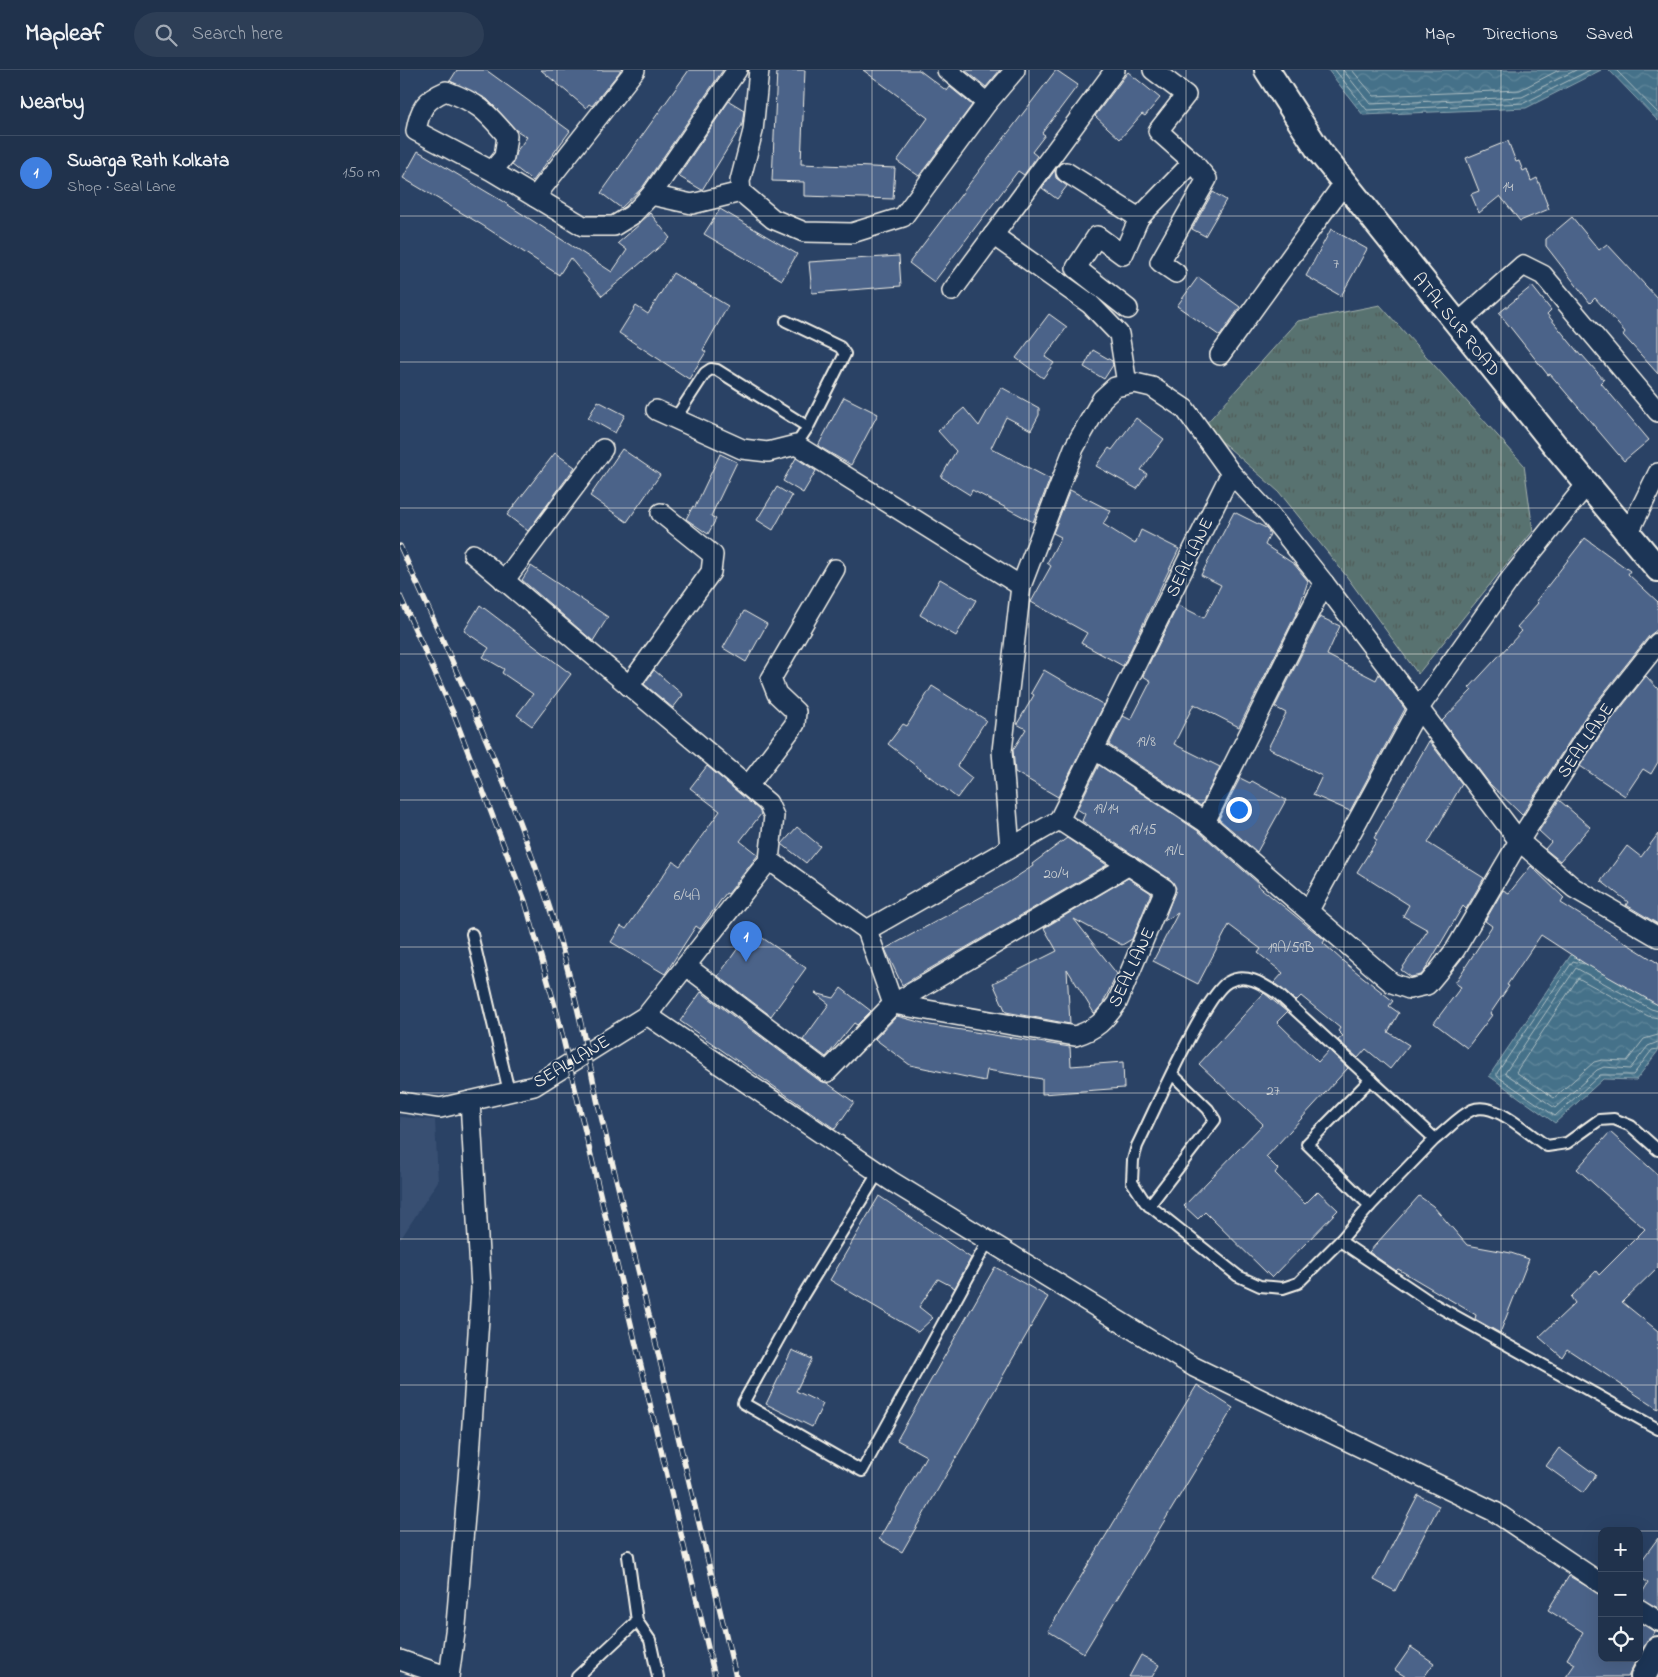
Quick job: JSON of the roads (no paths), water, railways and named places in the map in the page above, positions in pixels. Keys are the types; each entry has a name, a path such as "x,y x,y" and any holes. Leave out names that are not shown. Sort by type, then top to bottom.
{"street":[{"path":"535,197 634,70"},
{"path":"492,171 504,157 507,136 496,123 473,102 446,91 430,98 419,115 416,130 492,171 583,226 614,226 632,215 651,195 736,70"},
{"path":"759,70 753,131 740,181 741,192 773,219 804,232 852,233 903,217 987,103 1015,70"},
{"path":"947,70 987,103"},
{"path":"952,291 1115,70"},
{"path":"1153,70 1186,95 1158,131 1193,162 1207,179 1160,262 1176,273"},
{"name":"ATAL SUR ROAD","path":"1267,70 1319,151 1344,183 1658,570"},
{"path":"1128,309 1076,268 1097,236 1123,255 1139,218 1193,162"},
{"path":"1066,172 1139,218"},
{"path":"1220,355 1344,183"},
{"path":"651,195 692,204 741,192"},
{"path":"993,236 1090,304 1119,334 1127,384"},
{"path":"1457,324 1523,265 1543,275 1658,412"},
{"path":"1010,848 1002,751 1021,586 1074,448 1102,399 1115,387 1135,383 1152,388 1185,409 1231,473 1270,515 1324,583 1519,841 1574,888 1658,937"},
{"path":"656,410 742,449 768,452 796,445 1021,586"},
{"path":"504,581 603,449"},
{"name":"SEAL LANE","path":"892,1004 1075,1036 1092,1031 1106,1018 1117,1002 1165,889 1059,820 1231,473"},
{"path":"1628,534 1658,473"},
{"path":"1309,910 1419,708 1511,578 1587,484"},
{"path":"629,686 711,572 713,555 662,512"},
{"path":"472,554 748,786 772,810 774,829 769,860 867,930 892,1004"},
{"path":"748,786 795,724 796,712 777,694 772,679 835,569"},
{"path":"1205,822 1324,583"},
{"name":"SEAL LANE","path":"1094,749 1205,822 1392,983 1409,989 1427,985 1455,950 1519,841 1596,720 1658,644"},
{"path":"867,930 1059,820"},
{"name":"SEAL LANE","path":"400,1102 440,1108 534,1086 647,1015 769,860"},
{"path":"686,966 827,1072 892,1004 1129,865"},
{"path":"647,1015 878,1173 1194,1367 1495,1512 1598,1581"},
{"path":"400,1660 449,1677 456,1625 463,1540 481,1288 470,1101"},
{"path":"1643,1612 1658,1621"},
{"path":"1643,1677 1658,1649"}],"lane":[{"path":"786,321 840,347 845,354 808,427 796,445"},
{"path":"676,419 705,372 711,369 717,370 808,427"},
{"path":"472,934 509,1092"},
{"path":"1435,1140 1278,994 1261,982 1244,978 1228,982 1206,1006 1137,1146 1133,1160 1132,1182 1149,1206 1238,1276 1260,1286 1283,1288 1298,1283 1340,1242 1370,1206 1435,1140 1472,1110 1484,1108 1497,1111 1548,1146 1566,1143 1599,1120 1614,1119 1631,1126 1658,1150"},
{"path":"1149,1206 1215,1120 1208,1109 1172,1074"},
{"path":"1370,1206 1307,1144 1371,1079"},
{"path":"878,1173 802,1296 744,1403 862,1471 988,1240"},
{"path":"1340,1242 1432,1304 1658,1429"},
{"path":"628,1556 637,1621 650,1640 658,1677"},
{"path":"577,1677 637,1621"}],"water":[{"path":"1328,70 1601,70 1526,108 1363,115"},
{"path":"1609,70 1658,70 1658,121"},
{"path":"1573,952 1658,1000 1658,1051 1636,1080 1603,1079 1555,1123 1489,1076"}],"railway":[{"path":"400,546 458,675 513,805 561,945 736,1677"},
{"path":"400,596 454,715 525,901 557,1013 715,1677"}],"place":[{"name":"Swarga Rath Kolkata","path":"746,962"}]}
